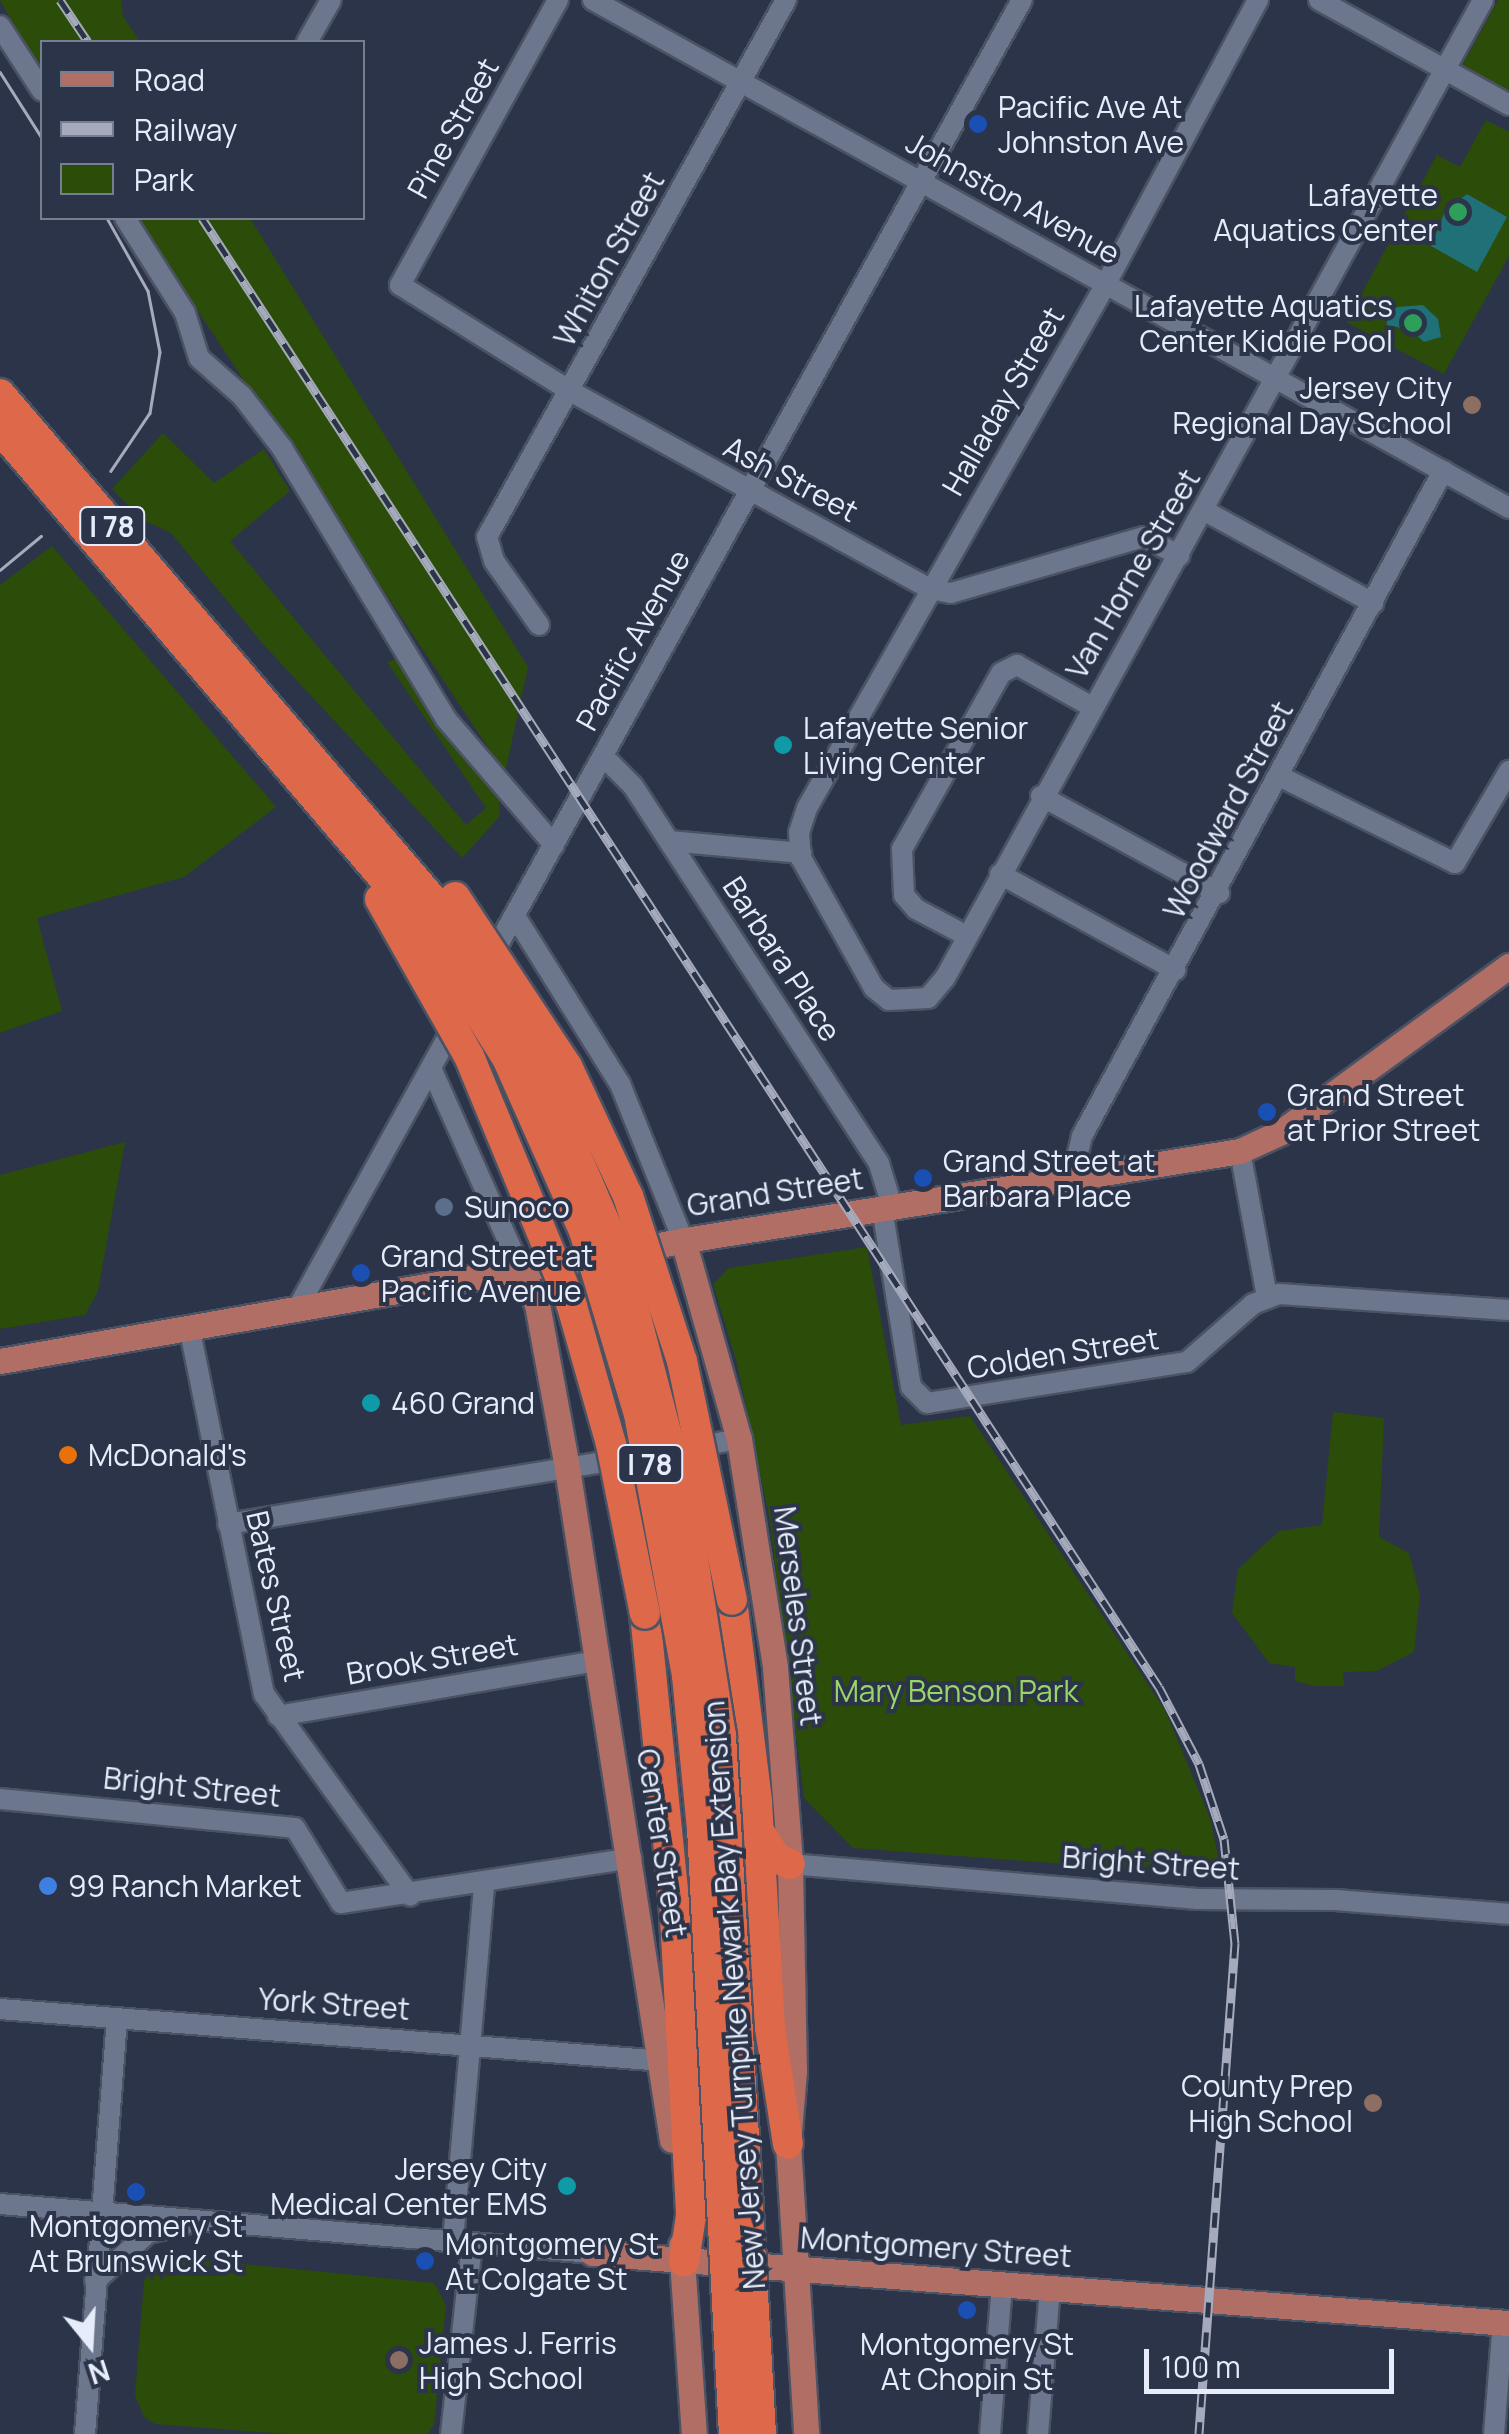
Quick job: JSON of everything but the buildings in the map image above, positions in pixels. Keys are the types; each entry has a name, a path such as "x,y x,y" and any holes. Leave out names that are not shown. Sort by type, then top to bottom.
{"highway":[{"name":"New Jersey Turnpike Newark Bay Extension","path":"0,394 397,854 469,952 542,1076 600,1204 636,1306 690,1531 721,1736 761,2434"},
{"name":"New Jersey Turnpike Newark Bay Extension","path":"0,429 350,832 448,960 542,1126 608,1303 663,1525 691,1714 734,2434"},
{"path":"174,631 369,883 470,1056 596,1379 645,1614 674,1898 691,2216 684,2261"},
{"path":"226,656 364,789 442,880 524,994 567,1066 628,1196 682,1361 732,1600 759,1831 770,2028 788,2144"},
{"path":"759,1831 776,1858 790,1864"}],"main road":[{"name":"Grand Street","path":"0,1361 683,1240 1240,1151 1282,1132 1509,966"},
{"name":"Merseles Street","path":"683,1240 739,1439 774,1667 790,1864 794,2062 788,2144 806,2434"},
{"name":"Center Street","path":"521,1270 538,1304 664,2061 684,2261 694,2434"},
{"name":"Montgomery Street","path":"592,2253 1506,2322"}],"street":[{"path":"308,40 331,0"},
{"name":"Pine Street","path":"400,285 558,0"},
{"name":"Johnston Avenue","path":"593,0 1509,508"},
{"name":"Whiton Street","path":"539,625 487,548 786,0"},
{"name":"Pacific Avenue","path":"297,1309 1022,0"},
{"name":"Halladay Street","path":"800,843 930,589 1106,284 1258,0"},
{"path":"1319,0 1509,105"},
{"name":"Van Horne Street","path":"907,1003 928,998 967,936 1041,796 1205,511 1483,0"},
{"path":"0,26 40,88"},
{"path":"125,220 184,312 200,358 242,396 282,448 446,718 554,845"},
{"name":"Ash Street","path":"400,285 570,391 930,589"},
{"name":"Woodward Street","path":"1072,1178 1082,1136 1219,893 1443,471"},
{"path":"1205,511 1373,603"},
{"path":"930,589 951,593 1144,536 1179,556"},
{"path":"967,936 916,909 904,895 902,849 1001,673 1017,666 1092,707"},
{"name":"Barbara Place","path":"603,756 624,774 879,1164 887,1207"},
{"path":"1281,776 1456,863 1509,771"},
{"path":"1041,796 1219,893"},
{"path":"670,842 800,843"},
{"name":"Barbara Place","path":"800,843 874,988 907,1003"},
{"path":"1000,874 1176,970"},
{"name":"Merseles Street","path":"515,916 620,1084 683,1240"},
{"path":"430,1068 521,1270"},
{"path":"1240,1151 1267,1296 1509,1310"},
{"name":"Colden Street","path":"887,1207 911,1386 928,1404 1187,1362 1267,1296"},
{"name":"Bates Street","path":"189,1326 264,1694 410,1896"},
{"path":"228,1524 739,1439"},
{"name":"Brook Street","path":"278,1716 597,1660"},
{"name":"Bright Street","path":"0,1800 295,1828 341,1904 632,1858"},
{"name":"Bright Street","path":"790,1864 1197,1899 1336,1900 1509,1914"},
{"path":"452,2434 463,2242 461,2139 484,1884"},
{"name":"York Street","path":"0,2008 664,2061"},
{"path":"85,2434 118,2018"},
{"name":"Montgomery Street","path":"0,2204 592,2253"},
{"path":"95,2281 148,2233 204,2220"},
{"path":"990,2434 1002,2284"},
{"path":"1038,2434 1050,2288"},
{"path":"1494,2434 1506,2322"}],"green space":[{"path":"0,0 121,0 123,16 139,40 40,40 40,71"},
{"path":"1498,0 1509,0 1509,92 1462,66"},
{"name":"Lafayette Aquatics Center","path":"1486,120 1509,132 1509,256 1444,374 1346,322 1437,155 1460,167"},
{"path":"137,220 251,220 528,667 505,773"},
{"path":"163,433 214,483 264,449 290,491 230,541 466,825 486,808 387,662 396,659 499,798 500,816 462,858 263,644 171,533 143,520 112,489"},
{"path":"52,546 276,807 184,877 37,918 62,1011 0,1033 0,585"},
{"path":"125,1142 98,1291 85,1315 0,1329 0,1175"},
{"name":"Mary Benson Park","path":"867,1247 901,1425 970,1416 1165,1710 1210,1818 1222,1876 853,1848 804,1798 769,1516 736,1360 713,1284 729,1268"},
{"path":"1333,1412 1384,1418 1379,1537 1409,1553 1420,1595 1414,1652 1376,1671 1343,1672 1344,1686 1314,1686 1295,1681 1295,1667 1269,1663 1232,1613 1238,1569 1279,1531 1322,1525"},
{"path":"173,2257 434,2283 446,2305 434,2425 427,2434 287,2434 155,2424 144,2417 135,2395 144,2281 154,2266"}],"shaded area":[{"path":"1467,194 1507,217 1477,272 1431,246 1445,211"},
{"name":"Lafayette Aquatics Center Kiddie Pool","path":"1423,305 1438,319 1441,337 1424,342 1411,330 1387,325 1387,315 1397,307"}],"tram line":[{"path":"0,72 40,135"},
{"path":"108,220 148,291 160,352 150,413 111,471"},
{"path":"0,570 41,536"}],"railway":[{"path":"60,0 87,40"},
{"path":"203,220 1159,1687 1199,1764 1224,1839 1235,1943 1199,2434"}],"place":[{"name":"Pacific Ave At Johnston Ave","path":"978,124"},
{"name":"Lafayette Aquatics Center","path":"1458,212"},
{"name":"Lafayette Aquatics Center Kiddie Pool","path":"1413,323"},
{"name":"Jersey City Regional Day School","path":"1472,405"},
{"name":"Lafayette Senior Living Center","path":"783,745"},
{"name":"Grand Street at Prior Street","path":"1267,1112"},
{"name":"Grand Street at Barbara Place","path":"923,1178"},
{"name":"Sunoco","path":"444,1207"},
{"name":"Grand Street at Pacific Avenue","path":"361,1273"},
{"name":"460 Grand","path":"371,1403"},
{"name":"McDonald's","path":"68,1455"},
{"name":"99 Ranch Market","path":"48,1886"},
{"name":"County Prep High School","path":"1373,2103"},
{"name":"Jersey City Medical Center EMS","path":"567,2186"},
{"name":"Montgomery St At Brunswick St","path":"136,2192"},
{"name":"Montgomery St At Colgate St","path":"425,2261"},
{"name":"Montgomery St At Chopin St","path":"967,2310"},
{"name":"James J. Ferris High School","path":"399,2360"}]}
